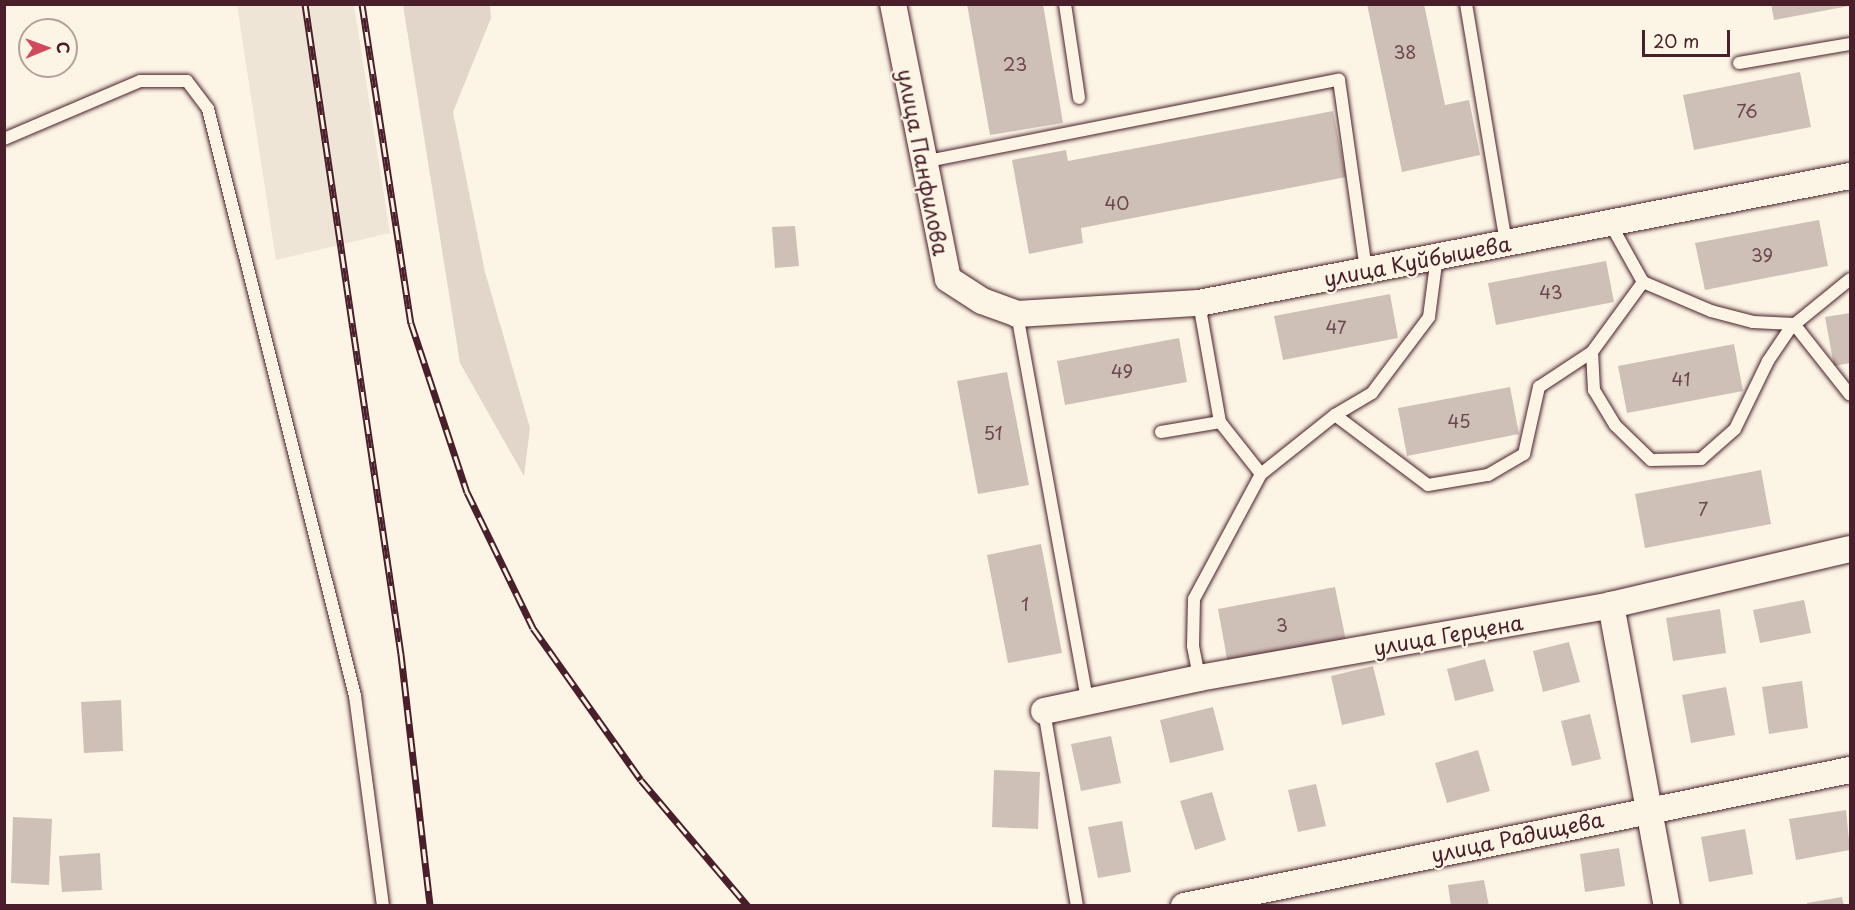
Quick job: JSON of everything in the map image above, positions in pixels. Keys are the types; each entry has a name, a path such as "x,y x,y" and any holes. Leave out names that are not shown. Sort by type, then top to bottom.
{"street":[{"name":"улица Панфилова","path":"893,4 922,162 948,279 982,302"},
{"name":"улица Куйбышева","path":"982,302 1017,314 1199,303 1851,176"},
{"name":"улица Герцена","path":"1044,711 1087,700 1199,678 1611,604 1851,549"},
{"path":"1611,604 1651,807 1667,906"},
{"name":"улица Радищева","path":"1184,906 1651,807 1851,770"}],"lane":[{"path":"1065,4 1080,98"},
{"path":"1466,4 1506,242"},
{"path":"1739,63 1851,44"},
{"path":"922,162 1339,80 1366,270"},
{"path":"4,139 140,81 187,81 208,108 355,696 383,906"},
{"path":"1610,223 1643,282 1712,311 1753,322 1794,324 1851,395"},
{"path":"1199,678 1192,646 1194,599 1261,474 1335,415 1372,393 1429,317 1437,256"},
{"path":"1592,352 1594,390 1615,425 1651,460 1701,459 1735,429 1767,361 1794,324 1851,279"},
{"path":"1335,415 1428,485 1488,475 1524,454 1539,387 1592,352 1643,282"},
{"path":"1199,303 1220,422 1261,474"},
{"path":"1017,314 1087,700"},
{"path":"1161,432 1220,422"},
{"path":"1044,711 1077,906"}],"shaded area":[{"path":"237,5 354,5 390,233 276,260"},
{"path":"403,5 490,5 491,18 453,112 485,272 530,428 524,476 460,363"}],"building":[{"path":"967,4 1043,4 1063,123 990,135"},
{"path":"1367,4 1424,4 1445,105 1469,100 1480,155 1402,172"},
{"path":"1771,4 1848,4 1849,6 1774,20"},
{"path":"1800,72 1811,127 1694,150 1683,95"},
{"path":"1333,111 1346,177 1081,228 1083,243 1029,254 1012,160 1066,150 1068,161"},
{"path":"1819,220 1828,266 1705,290 1695,243"},
{"path":"795,226 799,266 775,268 772,227"},
{"path":"1606,261 1614,302 1496,325 1488,283"},
{"path":"1390,294 1398,338 1283,360 1274,316"},
{"path":"1850,313 1850,363 1834,366 1825,317"},
{"path":"1179,338 1187,382 1065,405 1057,361"},
{"path":"1734,344 1743,391 1627,413 1618,366"},
{"path":"1007,372 1029,485 978,494 957,381"},
{"path":"1510,387 1519,434 1407,456 1398,408"},
{"path":"1761,470 1771,524 1645,548 1635,494"},
{"path":"1041,544 1062,653 1008,663 987,555"},
{"path":"1335,587 1346,641 1228,664 1218,609"},
{"path":"1804,600 1811,633 1760,643 1753,610"},
{"path":"1720,609 1726,653 1673,661 1666,618"},
{"path":"1569,642 1580,682 1543,692 1533,651"},
{"path":"1485,659 1494,691 1455,701 1447,669"},
{"path":"1373,666 1385,715 1342,725 1331,676"},
{"path":"1802,681 1808,728 1769,734 1762,687"},
{"path":"1726,687 1735,735 1691,743 1682,695"},
{"path":"121,700 123,751 84,753 81,702"},
{"path":"1213,707 1224,750 1170,763 1160,720"},
{"path":"1590,714 1601,759 1572,766 1561,721"},
{"path":"1111,736 1121,783 1081,791 1071,744"},
{"path":"1478,750 1490,791 1447,803 1435,763"},
{"path":"994,770 1040,772 1038,829 992,827"},
{"path":"1316,784 1326,826 1298,832 1288,790"},
{"path":"1212,792 1226,840 1195,850 1180,801"},
{"path":"1846,810 1850,850 1796,860 1789,819"},
{"path":"13,817 52,819 49,885 11,883"},
{"path":"1122,821 1131,872 1098,878 1088,827"},
{"path":"1745,829 1753,874 1709,882 1701,837"},
{"path":"1619,848 1625,886 1585,892 1580,854"},
{"path":"100,853 102,890 62,892 59,856"},
{"path":"1484,880 1489,906 1451,906 1448,885"},
{"path":"1842,897 1844,906 1807,906 1807,903"}],"railway":[{"path":"305,4 401,654 430,906"},
{"path":"362,4 411,323 467,492 533,628 641,780 748,906"}]}
